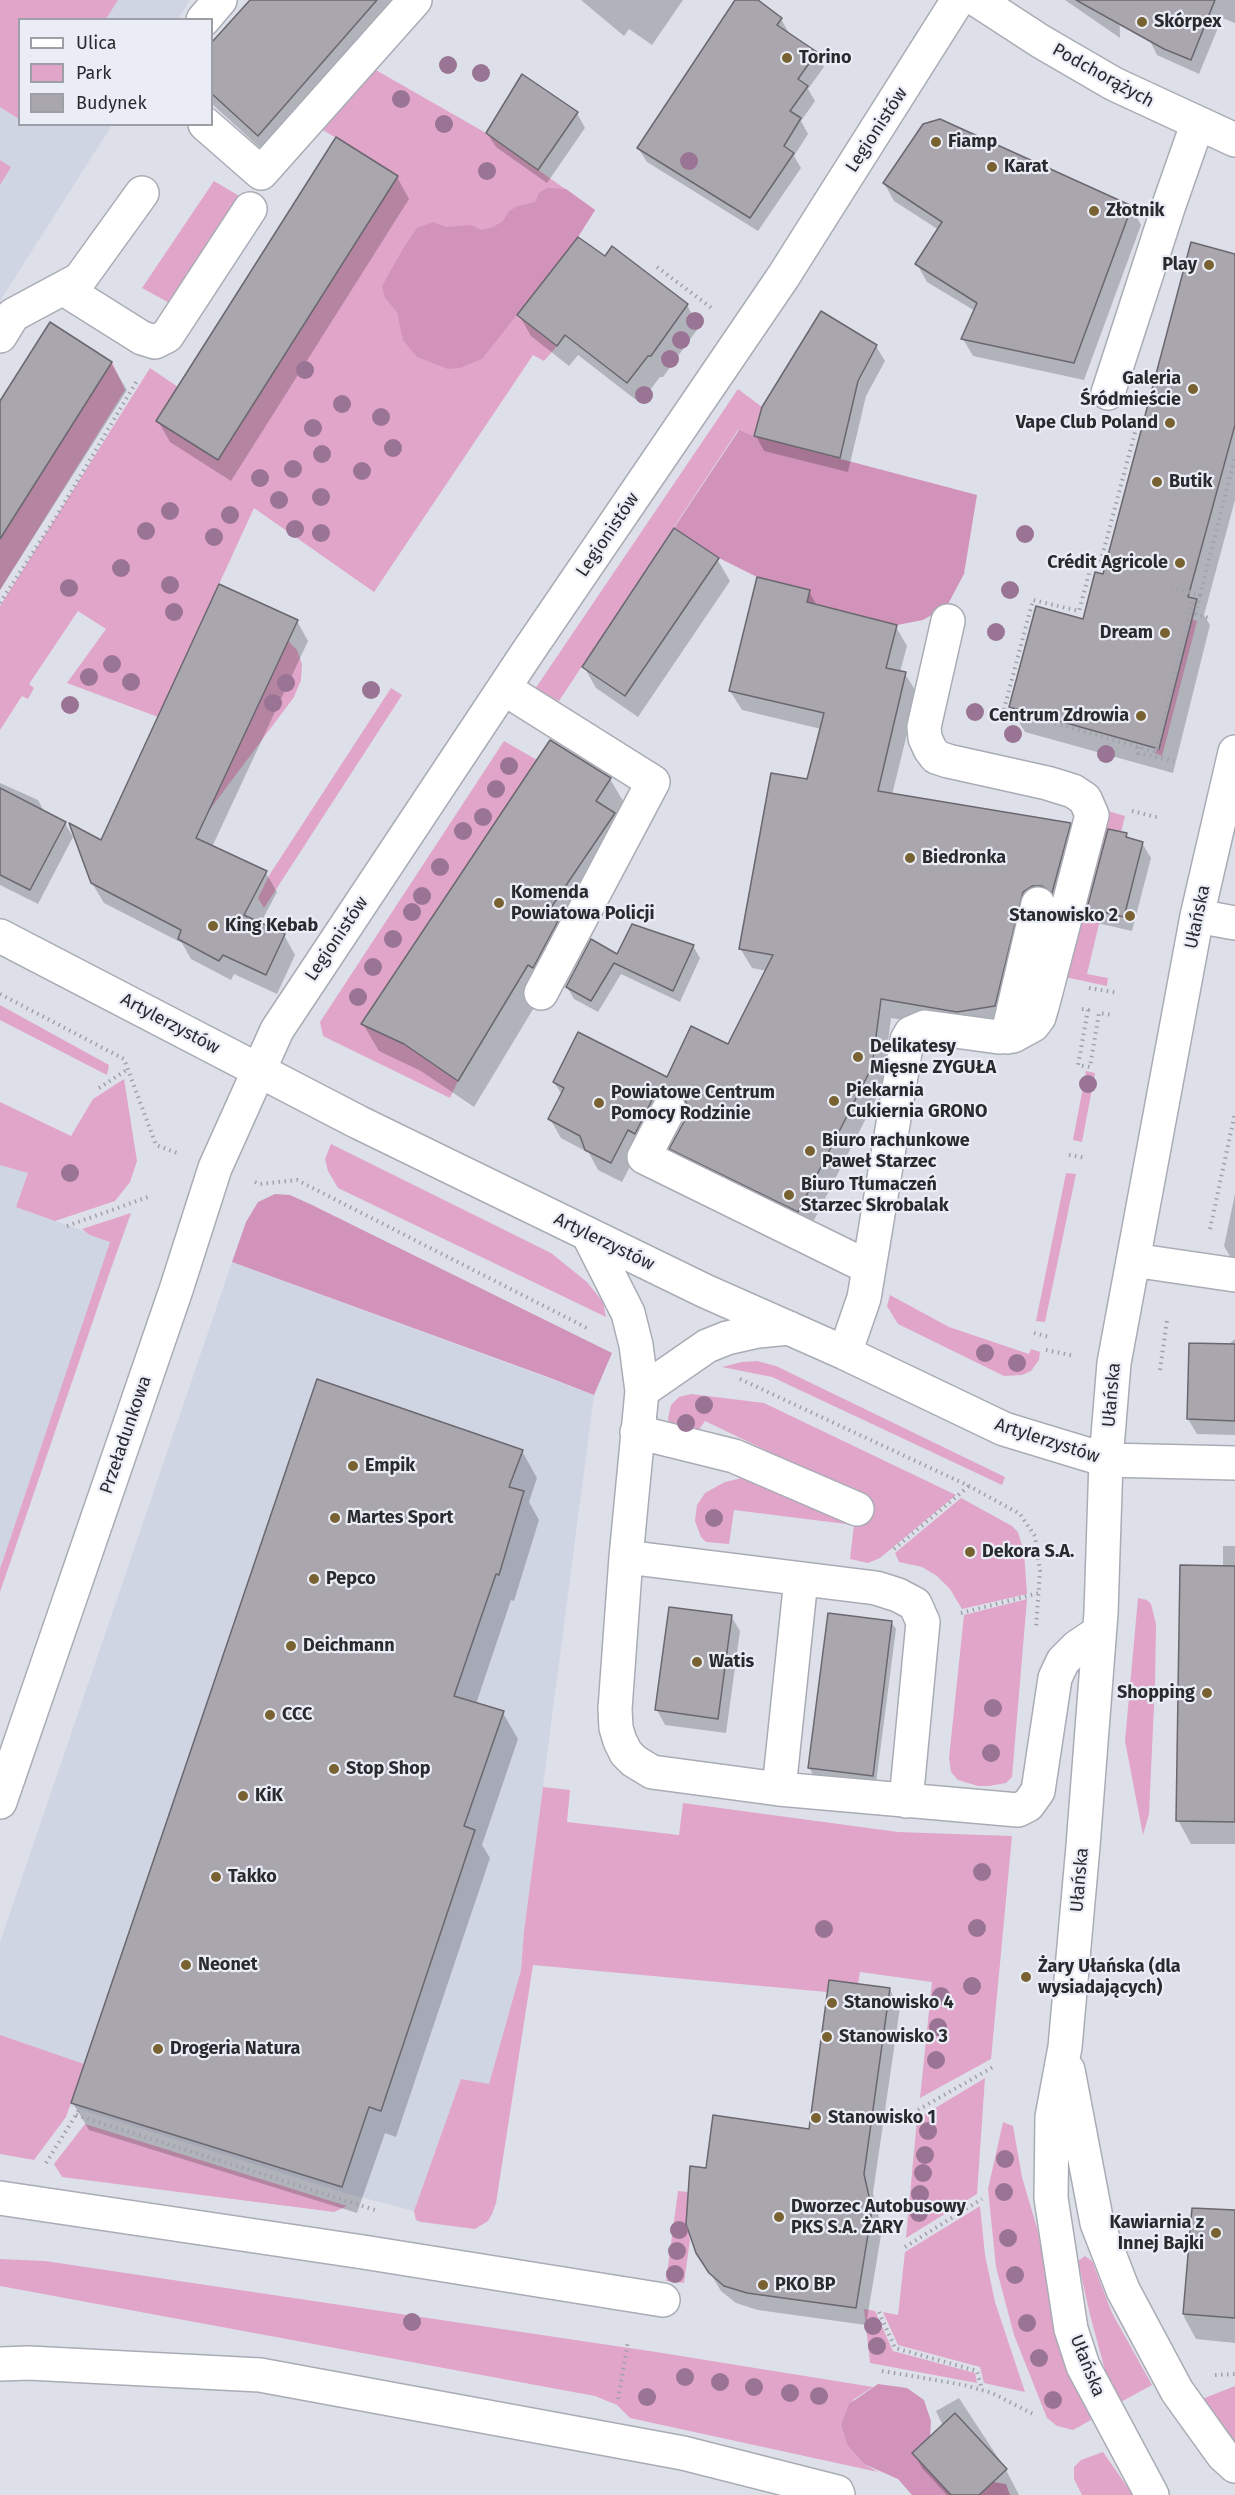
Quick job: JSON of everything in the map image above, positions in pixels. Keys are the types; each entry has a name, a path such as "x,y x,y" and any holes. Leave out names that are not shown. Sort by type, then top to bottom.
{"street":[{"path":"205,18 220,0"},
{"path":"207,126 261,173 415,0"},
{"name":"Legionistów","path":"260,1071 277,1030 292,1006 783,277 958,0"},
{"name":"Podchorążych","path":"977,0 1040,41 1114,84 1197,125 1235,140"},
{"path":"1108,393 1197,125"},
{"path":"0,336 13,315 80,279 142,193"},
{"path":"64,289 142,338 155,342 167,336 250,209"},
{"path":"845,1353 864,1298 905,1047 911,1033 932,1027 981,1036 1007,1037 1029,1028 1039,1017 1092,815 1089,803 1073,791 948,761 936,757 930,749 925,738 925,719 948,621"},
{"path":"505,689 653,782 541,993"},
{"name":"Ułańska","path":"1152,2495 1083,2366 1071,2329 1051,2198 1052,2117 1065,2048 1083,1846 1104,1578 1106,1460 1114,1363 1197,916 1235,752"},
{"path":"1007,1037 1038,904"},
{"path":"1197,916 1235,923"},
{"name":"Artylerzystów","path":"0,936 332,1109 590,1236 1004,1429 1106,1460 1235,1463"},
{"name":"Przeładunkowa","path":"0,1802 176,1290 215,1167 260,1071"},
{"path":"669,1109 645,1157 868,1267"},
{"path":"590,1236 628,1313 636,1345 642,1391 626,1557 615,1709 616,1728 626,1754 642,1767 652,1772 779,1789 906,1802 1018,1810 1028,1805 1037,1794 1041,1782 1055,1678 1063,1661 1077,1647 1099,1632"},
{"path":"1133,1260 1235,1275"},
{"path":"642,1391 707,1347 727,1338 758,1331 789,1328"},
{"path":"637,1432 734,1456 856,1509"},
{"path":"626,1557 876,1588 908,1599 919,1609 923,1622 906,1802"},
{"path":"779,1789 801,1579"},
{"name":"Ułańska","path":"1065,2048 1081,2147 1097,2223 1123,2290 1178,2391 1223,2455 1235,2466"},
{"path":"0,2198 363,2252 663,2300"},
{"path":"0,2364 29,2363 260,2374 683,2453 837,2492 838,2495"}],"path":[{"path":"657,267 719,313"},
{"path":"0,603 56,517 140,375"},
{"path":"1140,413 1099,568 1091,566 1079,611 1032,600 1004,709 1156,752 1193,598"},
{"path":"1209,618 1196,614 1235,457"},
{"path":"1171,587 1200,595"},
{"path":"1139,747 1138,753 1174,762"},
{"path":"1135,812 1160,818"},
{"path":"1084,987 1118,993"},
{"path":"0,994 124,1059 156,1145"},
{"path":"1076,1017 1078,1008 1088,1010 1078,1065 1090,1067 1099,1013 1114,1015"},
{"path":"99,1088 128,1069"},
{"path":"1069,1155 1086,1158"},
{"path":"260,1184 297,1180 595,1332"},
{"path":"67,1226 148,1197"},
{"path":"1034,1333 1049,1337"},
{"path":"1046,1350 1079,1357"},
{"path":"735,1377 969,1486 1020,1514 1035,1536 1040,1570"},
{"path":"876,1588 886,1556 969,1486"},
{"path":"923,1622 1038,1593"},
{"path":"918,2110 993,2067"},
{"path":"43,2168 77,2113 377,2210"},
{"path":"905,2247 982,2199"},
{"path":"879,2312 895,2348 977,2371 982,2390"},
{"path":"617,2405 628,2341"},
{"path":"882,2371 982,2390 1035,2415"}],"shaded area":[{"path":"0,0 190,0 179,18 18,18 18,126 111,126 0,301"},
{"path":"547,188 566,189 595,210 578,237 482,359 460,368 448,369 417,357 403,340 397,312 385,298 382,286 417,228 433,222 446,227 471,225 482,230 493,227 503,221 509,211 535,202 539,193"},
{"path":"739,430 754,436 977,495 964,574 947,606 923,620 897,625 807,602 809,590 757,577 719,558 674,528"},
{"path":"0,1164 28,1173 17,1207 111,1241 0,1570"},
{"path":"275,1194 290,1195 310,1204 612,1353 594,1395 232,1262 246,1222 258,1202"},
{"path":"232,1262 594,1395 524,1931 521,1970 489,2084 461,2080 414,2211 345,2193 0,2084 0,1942"},
{"path":"878,2384 907,2388 924,2400 931,2421 930,2436 912,2453 951,2495 912,2495 898,2479 864,2464 847,2445 841,2425 849,2404"},
{"path":"993,2482 1006,2484 1010,2495 979,2495"}],"green space":[{"path":"0,0 118,0 107,18 18,18 18,118 0,107"},
{"path":"374,69 486,133 595,210 578,237 517,315 557,346 544,361 533,355 374,592 254,508 158,717 67,683 106,629 78,611 29,684 34,688 28,699 22,696 0,730 0,606 150,368 178,387 157,421 218,460 398,176 323,130"},
{"path":"0,160 11,167 0,185"},
{"path":"214,181 246,200 175,306 142,288"},
{"path":"112,362 125,390 0,590 0,539"},
{"path":"738,389 762,407 754,436 738,430 559,701 535,689"},
{"path":"1191,619 1197,621 1162,756 1155,753 1159,749"},
{"path":"288,641 297,650 302,664 301,680 294,697 208,812"},
{"path":"391,688 402,695 264,908 258,898 270,874"},
{"path":"504,741 537,760 376,1031 391,1038 396,1032 458,1081 450,1098 323,1036 320,1022"},
{"path":"1108,811 1125,816 1087,974 1108,978 1107,986 1065,977"},
{"path":"0,1005 109,1065 107,1075 0,1020"},
{"path":"1086,1071 1095,1073 1082,1142 1073,1140"},
{"path":"124,1079 137,1161 130,1182 115,1201 55,1221 16,1207 28,1173 0,1165 0,1102 71,1136 93,1099"},
{"path":"331,1144 551,1253 587,1282 603,1302 606,1317 338,1188 328,1171 325,1159"},
{"path":"1066,1173 1076,1174 1045,1322 1036,1321"},
{"path":"131,1213 0,1592 0,1569 110,1242 90,1235 82,1229"},
{"path":"890,1295 949,1327 1029,1354 1031,1349 1040,1352 1039,1360 1031,1371 1022,1375 1004,1376 898,1324 887,1306"},
{"path":"757,1361 776,1366 1005,1477 1002,1485 772,1377 722,1367"},
{"path":"691,1394 764,1403 956,1495 880,1558 868,1563 850,1559 854,1525 867,1499 705,1421 696,1434 670,1426 668,1418 671,1405 679,1397"},
{"path":"742,1478 787,1490 854,1525 734,1510 729,1544 706,1542 701,1537 695,1521 697,1505 705,1493 725,1482"},
{"path":"961,1498 1012,1526 1018,1532 1024,1552 1027,1594 962,1609 950,1589 937,1576 922,1567 899,1562 895,1553"},
{"path":"1138,1598 1147,1600 1151,1604 1156,1624 1149,1814 1143,1835 1125,1741"},
{"path":"1027,1599 1012,1777 1006,1783 989,1786 978,1786 958,1780 951,1772 949,1758 964,1615"},
{"path":"543,1787 570,1790 567,1822 679,1835 683,1803 898,1832 1012,1836 991,2059 920,2098 932,1982 860,1972 858,1984 829,1980 827,1992 533,1965 496,2203 492,2214 488,2221 475,2229 416,2220 414,2211 461,2079 489,2084 521,1970"},
{"path":"0,2035 84,2064 66,2117 34,2160 0,2154"},
{"path":"985,2078 977,2194 906,2238 917,2119"},
{"path":"1003,2122 1013,2126 1022,2177 1039,2235 1047,2287 1060,2337 1091,2420 1073,2430 1057,2426 1047,2418 1014,2335 996,2267 988,2189"},
{"path":"85,2124 347,2206 334,2212 62,2177 54,2164"},
{"path":"678,2191 688,2192 686,2224 690,2240 684,2283 666,2281"},
{"path":"980,2206 985,2255 995,2302 1025,2392 984,2383 980,2367 898,2345 883,2312 898,2315 905,2252"},
{"path":"1085,2256 1092,2261 1112,2313 1152,2385 1119,2403 1105,2370 1090,2315 1078,2261"},
{"path":"0,2259 45,2261 656,2352 873,2387 854,2399 841,2425 847,2445 864,2464 878,2472 630,2418 617,2405 595,2396 0,2286"},
{"path":"864,2309 875,2311 893,2351 975,2373 977,2383 870,2363"},
{"path":"1235,2386 1235,2446 1197,2401"},
{"path":"1103,2452 1133,2495 1082,2495 1074,2479 1074,2467 1081,2460"}],"building":[{"path":"250,0 377,0 258,136 213,95 213,41"},
{"path":"735,0 758,0 782,18 777,25 817,52 798,79 808,86 790,111 801,118 784,146 794,153 750,218 637,148"},
{"path":"1076,0 1215,0 1191,60 1164,49"},
{"path":"522,74 578,112 538,170 486,133"},
{"path":"940,119 1132,206 1074,363 961,339 977,303 915,264 942,222 883,183 923,124"},
{"path":"336,137 398,176 218,460 156,421"},
{"path":"578,237 605,256 612,246 688,304 651,356 648,356 627,383 565,335 557,346 517,315"},
{"path":"1191,242 1235,254 1235,425 1188,597 1197,599 1159,749 1009,707 1036,606 1083,619 1095,572 1103,574"},
{"path":"821,311 877,345 858,381 840,458 754,436 762,407"},
{"path":"50,322 112,362 0,539 0,401"},
{"path":"674,528 719,558 625,696 582,667"},
{"path":"757,577 810,590 807,602 897,625 886,668 906,672 878,791 1071,823 1052,893 1042,886 1032,886 1023,892 995,1006 957,1012 881,999 872,1067 798,1212 669,1149 686,1118 688,1109 685,1099 677,1092 668,1090 658,1094 652,1100 635,1134 628,1130 611,1163 585,1150 580,1136 548,1119 564,1088 553,1082 578,1032 667,1077 691,1026 728,1044 773,955 739,949 771,773 807,779 824,713 729,691"},
{"path":"219,584 298,620 196,838 267,871 244,915 285,934 266,975 223,955 219,961 178,939 181,930 91,883 69,823 101,840"},
{"path":"550,740 611,778 596,801 615,813 546,915 558,921 533,968 528,965 458,1081 404,1044 361,1024"},
{"path":"0,788 66,822 30,890 0,875"},
{"path":"1108,829 1127,833 1126,837 1143,842 1124,917 1087,908"},
{"path":"632,924 694,945 673,991 614,963 591,1001 566,987 591,939 617,954"},
{"path":"1189,1343 1235,1344 1235,1421 1187,1419"},
{"name":"Stop Shop","path":"317,1379 523,1450 509,1487 524,1491 499,1575 496,1574 454,1696 504,1711 464,1826 475,1830 381,2111 369,2107 342,2187 71,2103"},
{"name":"Shopping","path":"1180,1565 1235,1566 1235,1822 1176,1821"},
{"path":"669,1607 732,1615 718,1719 655,1710"},
{"path":"828,1613 892,1621 873,1776 808,1768"},
{"name":"Dworzec Autobusowy PKS S.A. ŻARY","path":"829,1980 890,1988 864,2174 872,2210 856,2308 747,2293 724,2286 709,2273 696,2253 686,2224 690,2166 706,2168 713,2115 809,2129"},
{"path":"1192,2208 1235,2210 1235,2318 1183,2314"},
{"path":"955,2413 1007,2469 979,2495 951,2495 912,2453"}],"place":[{"name":"Skórpex","path":"1142,22"},
{"name":"Torino","path":"787,58"},
{"name":"Fiamp","path":"936,142"},
{"name":"Karat","path":"992,167"},
{"name":"Złotnik","path":"1094,211"},
{"name":"Play","path":"1209,265"},
{"name":"Galeria Śródmieście","path":"1193,389"},
{"name":"Vape Club Poland","path":"1170,423"},
{"name":"Butik","path":"1157,482"},
{"name":"Crédit Agricole","path":"1180,563"},
{"name":"Dream","path":"1165,633"},
{"name":"Centrum Zdrowia","path":"1141,716"},
{"name":"Biedronka","path":"910,858"},
{"name":"Komenda Powiatowa Policji","path":"499,903"},
{"name":"Stanowisko 2","path":"1130,916"},
{"name":"King Kebab","path":"213,926"},
{"name":"Delikatesy Mięsne ZYGUŁA","path":"858,1057"},
{"name":"Piekarnia Cukiernia GRONO","path":"834,1101"},
{"name":"Powiatowe Centrum Pomocy Rodzinie","path":"599,1103"},
{"name":"Biuro rachunkowe Paweł Starzec","path":"810,1151"},
{"name":"Biuro Tłumaczeń Starzec Skrobalak","path":"789,1195"},
{"name":"Empik","path":"353,1466"},
{"name":"Martes Sport","path":"335,1518"},
{"name":"Dekora S.A.","path":"970,1552"},
{"name":"Pepco","path":"314,1579"},
{"name":"Deichmann","path":"291,1646"},
{"name":"Watis","path":"697,1662"},
{"name":"Shopping","path":"1207,1693"},
{"name":"CCC","path":"270,1715"},
{"name":"Stop Shop","path":"334,1769"},
{"name":"KiK","path":"243,1796"},
{"name":"Takko","path":"216,1877"},
{"name":"Neonet","path":"186,1965"},
{"name":"Żary Ułańska (dla wysiadających)","path":"1026,1977"},
{"name":"Stanowisko 4","path":"832,2003"},
{"name":"Stanowisko 3","path":"827,2037"},
{"name":"Drogeria Natura","path":"158,2049"},
{"name":"Stanowisko 1","path":"816,2118"},
{"name":"Dworzec Autobusowy PKS S.A. ŻARY","path":"779,2217"},
{"name":"Kawiarnia z Innej Bajki","path":"1216,2233"},
{"name":"PKO BP","path":"763,2285"}]}
